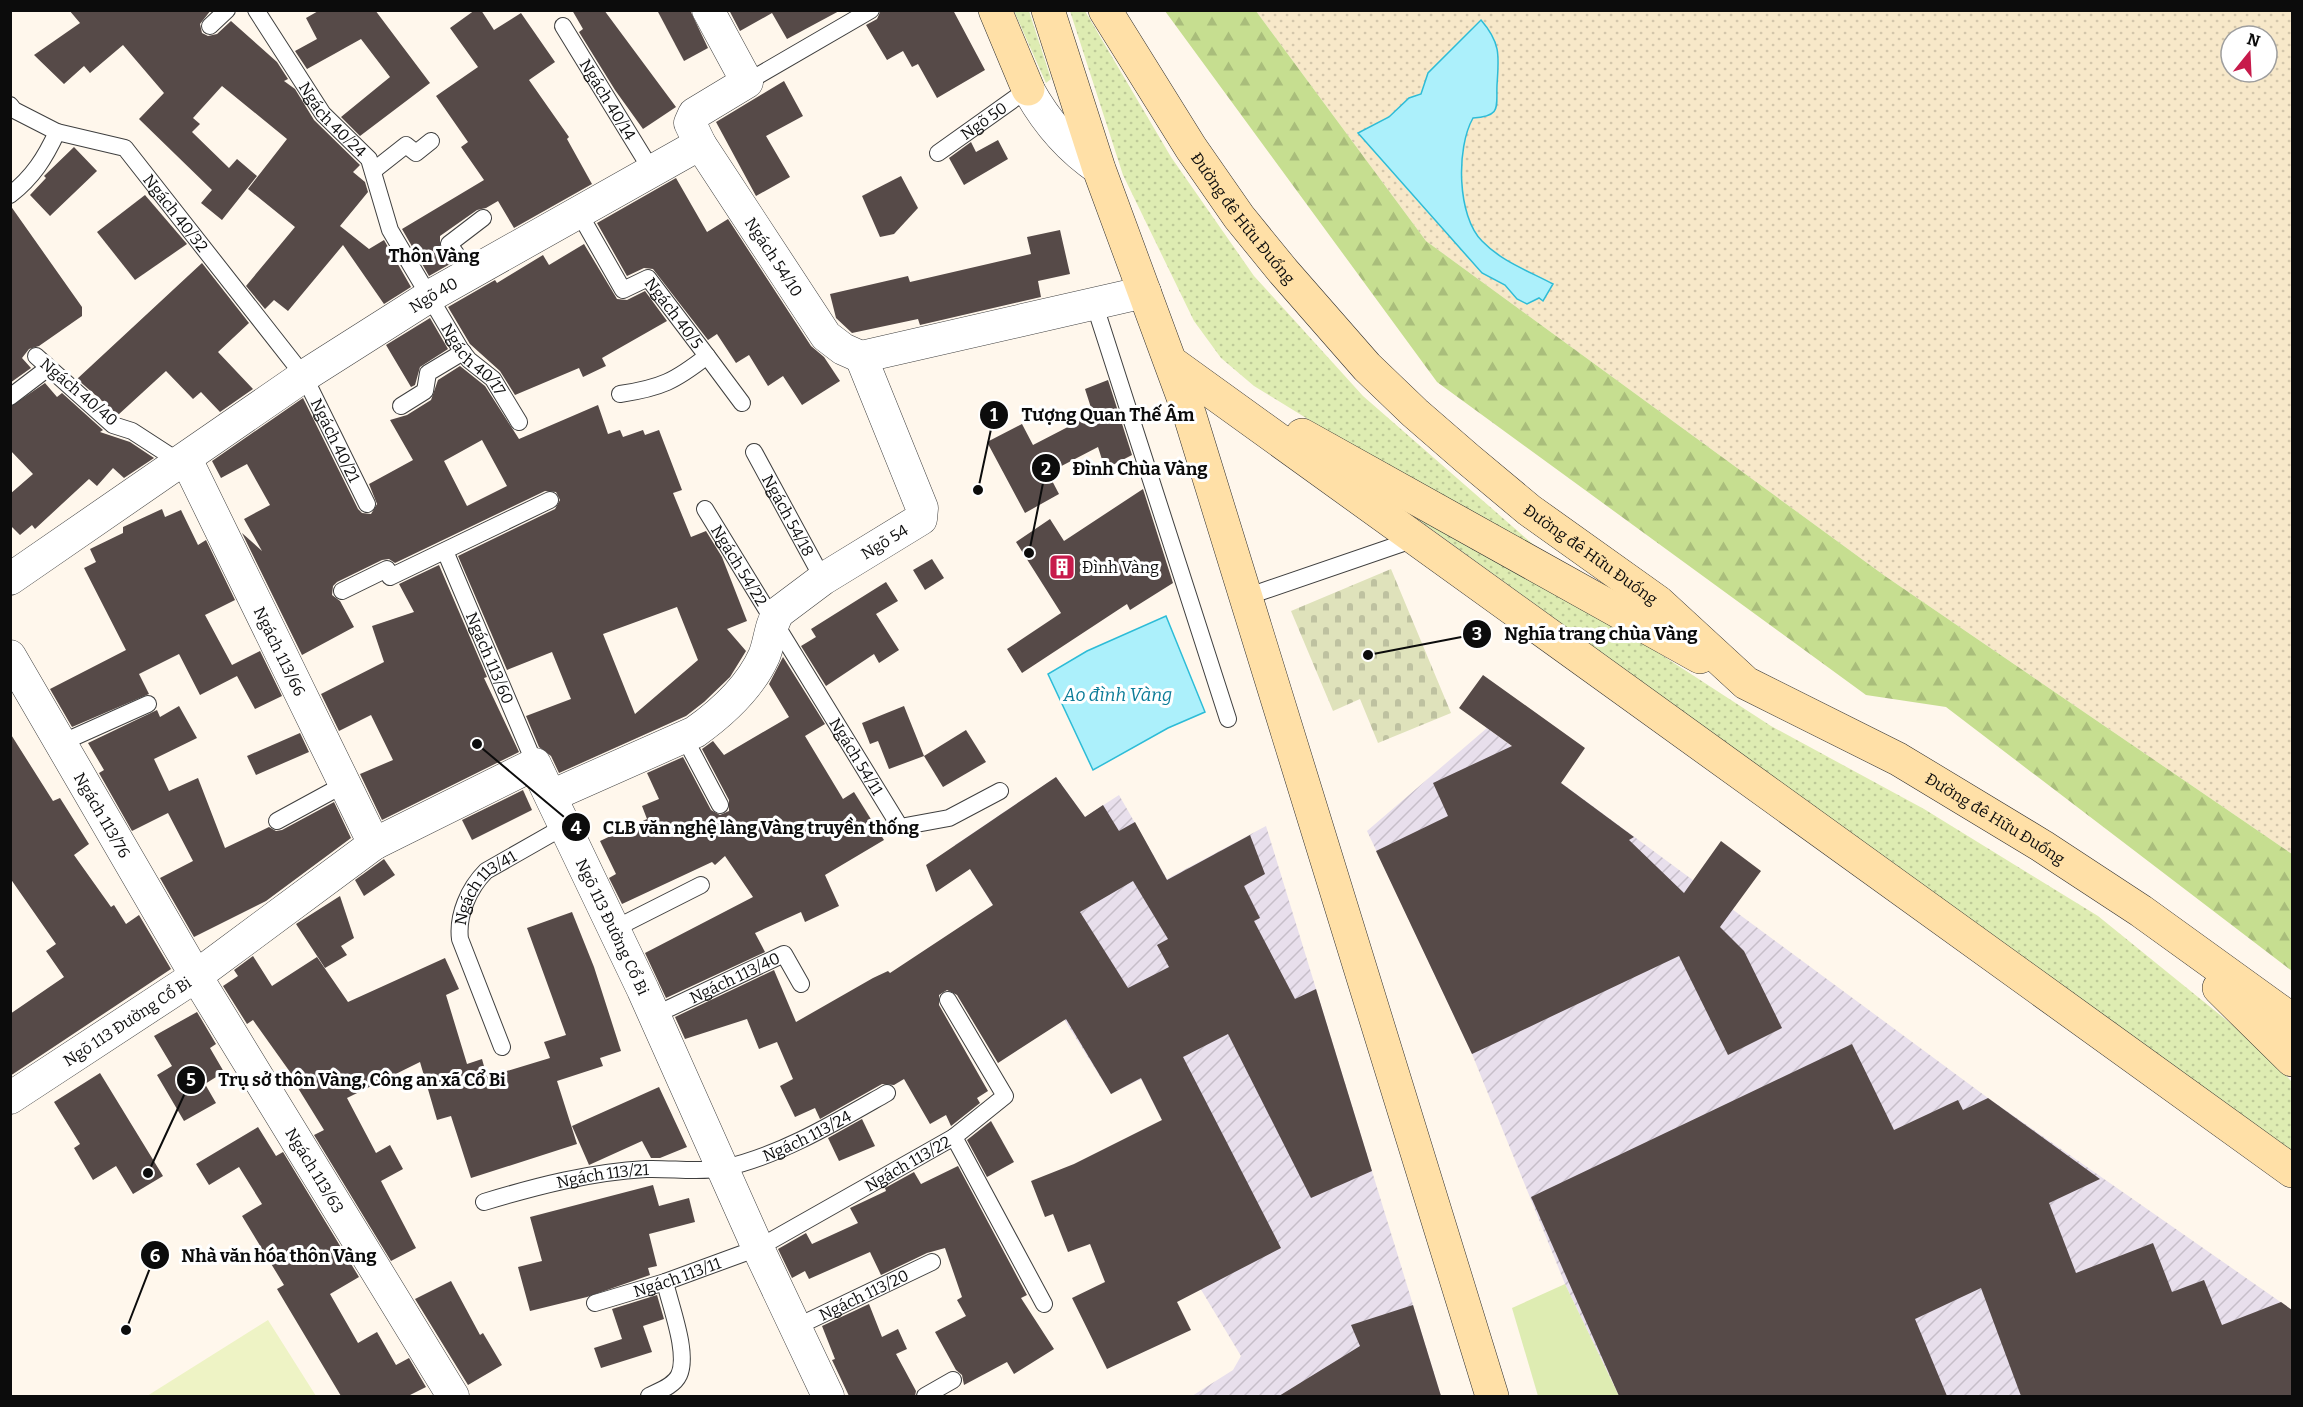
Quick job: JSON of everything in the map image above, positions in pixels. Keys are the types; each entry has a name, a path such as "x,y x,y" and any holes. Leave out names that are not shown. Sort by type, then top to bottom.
{"main road":[{"path":"995,10 1028,89"},
{"path":"1048,10 1099,169 1172,363 1492,1396"},
{"name":"Đường đê Hữu Đuống","path":"1105,10 1161,102 1239,217 1326,324 1415,413 1468,459 1529,510 1658,602 1746,683 1898,759 2042,846 2141,911 2292,1020"},
{"path":"1172,363 1746,683"},
{"path":"1172,363 2292,1171"},
{"path":"2141,911 2292,1060"}],"street":[{"path":"700,144 690,123 694,114 747,82 708,10"},
{"path":"1028,89 1042,114 1061,137 1099,169"},
{"name":"Ngõ 40","path":"14,575 304,376 430,296 700,144"},
{"name":"Ngách 54/10","path":"700,144 826,336 843,349 861,357"},
{"path":"861,357 1145,292"},
{"name":"Ngõ 54","path":"551,796 684,737 716,717 747,683 763,658 773,623 779,612 823,579 917,523 923,513 861,357"},
{"name":"Ngách 113/66","path":"186,459 374,844"},
{"name":"Ngách 113/76","path":"10,656 196,976"},
{"name":"Ngõ 113 Đường Cổ Bi","path":"12,1092 196,976 374,844 535,764 655,1015 758,1248 828,1396"},
{"name":"Ngách 113/63","path":"196,976 453,1396"}],"lane":[{"path":"210,26 228,10"},
{"name":"Ngách 40/24","path":"256,10 322,114 336,129 361,149 373,171 390,230 430,296"},
{"path":"747,82 872,10"},
{"name":"Ngách 40/14","path":"563,26 652,171"},
{"name":"Ngõ 50","path":"938,153 1028,89"},
{"name":"Ngách 40/32","path":"10,105 14,110 57,132 125,148 304,376"},
{"path":"10,195 29,180 46,156 57,132"},
{"path":"373,171 406,145 416,153 431,141"},
{"name":"Ngách 40/5","path":"579,213 622,290 648,278 742,403"},
{"path":"470,274 449,244 483,218"},
{"name":"Ngách 40/17","path":"430,296 463,352 469,360 493,378 519,422"},
{"path":"1094,303 1228,719"},
{"path":"401,406 425,391 428,373 463,352"},
{"name":"Ngách 40/5","path":"620,394 653,389 681,377 707,356"},
{"name":"Ngách 40/40","path":"10,397 42,362 113,425 132,431 170,455 186,459"},
{"name":"Ngách 40/21","path":"304,376 367,504"},
{"name":"Ngách 54/18","path":"754,452 823,579"},
{"path":"342,591 387,569 390,577 550,500"},
{"name":"Ngách 54/22","path":"705,509 773,623"},
{"path":"1246,597 1415,539"},
{"name":"Ngách 113/60","path":"445,550 535,764"},
{"name":"Ngách 54/11","path":"773,623 900,827 949,818 1000,791"},
{"path":"61,743 148,704"},
{"path":"684,737 720,805"},
{"path":"277,821 345,784"},
{"name":"Ngách 113/41","path":"502,1047 460,939 465,905 473,886 486,871 565,826"},
{"path":"614,929 701,885"},
{"name":"Ngách 113/40","path":"655,1015 784,954 801,984"},
{"path":"948,1000 1005,1096 954,1137"},
{"name":"Ngách 113/24","path":"723,1168 815,1134 886,1094"},
{"name":"Ngách 113/22","path":"758,1248 954,1137 1044,1304"},
{"name":"Ngách 113/21","path":"484,1202 551,1183 603,1173 645,1169 723,1168"},
{"name":"Ngách 113/11","path":"595,1303 664,1282 758,1248"},
{"name":"Ngách 113/20","path":"796,1327 932,1263"},
{"path":"648,1396 670,1386 679,1375 681,1363 681,1349 664,1282"},
{"path":"925,1396 953,1380"}],"shaded area":[{"path":"1256,11 2292,11 2292,854 1885,576 1426,241"},
{"path":"1487,728 1988,1098 2292,1310 2292,1396 1619,1396 1565,1284 1472,1054 1367,831"},
{"path":"1056,777 1085,817 1119,795 1167,879 1266,826 1441,1396 1192,1396 1233,1370 1241,1356 1188,1268 1227,1247 1141,1079 1111,1094 955,845"}],"green space":[{"path":"1014,11 1029,11 1051,79 1046,83"},
{"path":"1070,11 1085,11 1171,157 1254,276 1363,396 1560,568 1402,477 1254,386 1221,358 1194,321 1123,175"},
{"path":"1165,11 1256,11 1426,241 1885,576 2292,854 2292,971 1946,707 1866,695 1437,382"},
{"path":"1354,473 1657,652 1771,726 1924,809 2098,916 2251,1040 2292,1082 2292,1153"},
{"path":"1391,569 1451,713 1378,743 1360,699 1333,711 1291,611"},
{"path":"1565,1284 1619,1396 1538,1396 1512,1308"},
{"path":"268,1320 316,1396 147,1396"}],"water":[{"path":"1481,20 1488,28 1497,50 1497,105 1489,115 1473,118 1467,131 1462,164 1464,199 1474,230 1482,241 1507,260 1553,284 1543,301 1539,298 1527,304 1517,299 1505,285 1482,273 1358,133 1389,117 1409,98 1421,94 1428,73"},
{"name":"Ao đình Vàng","path":"1166,616 1205,712 1168,728 1093,770 1048,674 1087,651"}],"building":[{"path":"69,10 211,10 200,24 202,33 208,36 217,34 231,21 277,62 288,79 284,81 295,89 314,120 360,165 353,172 365,182 368,192 340,226 369,249 384,240 411,287 384,304 343,245 288,311 274,300 265,309 246,286 295,227 248,189 287,139 222,86 193,118 200,124 192,132 229,168 237,159 257,176 222,220 201,203 212,190 139,119 164,93 123,45 90,73 84,66 64,84 34,55 80,23"},
{"path":"320,10 375,10 430,83 360,136 341,117 390,77 361,39 307,69 295,51 317,39 306,18"},
{"path":"475,10 481,10 494,30 521,13 555,62 529,80 569,137 567,139 592,184 514,228 498,201 477,210 440,236 440,250 450,264 429,276 402,229 484,180 461,147 468,142 436,96 478,67 450,28"},
{"path":"572,10 604,10 676,107 643,129 615,90 579,32 583,29"},
{"path":"657,10 690,10 708,48 684,61"},
{"path":"729,10 841,10 787,39 772,13 740,31"},
{"path":"881,10 953,10 985,70 937,98 918,64 912,67 903,51 887,60 866,25 877,19"},
{"path":"784,81 803,116 766,136 790,177 756,196 716,122"},
{"path":"998,140 1008,159 964,185 949,158 971,142 976,152"},
{"path":"74,147 97,171 50,216 30,195 46,178 44,176"},
{"path":"901,176 918,208 894,234 880,237 862,196"},
{"path":"676,178 707,232 728,219 811,346 824,357 840,381 802,405 783,376 768,386 749,355 736,363 717,334 708,340 653,269 644,268 627,276 597,223"},
{"path":"145,195 187,244 135,280 97,232"},
{"path":"10,205 82,307 82,316 39,346 29,349 22,358 31,368 10,383"},
{"path":"1060,230 1070,274 1038,281 1041,297 920,325 918,319 852,333 836,318 830,294 908,276 910,282 1031,254 1027,237"},
{"path":"584,244 617,299 627,300 645,291 667,321 602,358 606,366 583,377 579,368 515,395 500,371 470,344 448,307 495,280 497,283 543,255 549,265"},
{"path":"202,263 249,323 218,352 253,389 220,412 201,392 193,399 166,371 118,415 77,379"},
{"path":"430,318 448,349 420,367 415,385 411,387 386,345"},
{"path":"460,366 485,386 519,439 598,405 608,434 620,430 623,437 643,430 645,435 659,430 682,490 673,493 691,537 706,531 722,557 747,621 727,629 746,651 730,677 704,702 686,716 559,773 551,756 539,747 526,716 571,699 552,652 507,670 458,556 555,509 560,500 556,492 545,491 395,563 389,559 382,560 337,582 333,586 332,595 340,601 354,627 302,655 242,533 262,551 244,519 270,505 247,464 221,478 212,461 303,398 358,509 362,513 371,514 377,504 369,484 413,460 390,420 407,415 431,400 438,380","holes":["482,440 507,486 467,506 444,461","677,607 698,660 635,714 603,634"]},
{"path":"1108,380 1132,455 1105,469 1098,447 1048,473 1059,494 1025,513 987,442 1022,424 1033,445 1093,414 1085,389"},
{"path":"45,383 57,397 62,393 103,430 100,432 130,442 154,458 124,478 113,468 97,486 89,479 35,529 32,525 20,535 10,525 10,494 33,474 10,450 10,407"},
{"path":"1143,489 1173,583 1130,610 1127,604 1022,673 1007,649 1061,613 1016,542 1050,519 1064,541"},
{"path":"162,509 165,517 181,510 198,545 206,540 235,600 205,615 232,665 260,651 282,696 255,709 237,676 200,695 179,654 139,674 149,694 72,727 50,689 126,650 84,568 96,562 90,549 123,533 123,527"},
{"path":"932,559 944,578 925,590 913,570"},
{"path":"439,565 487,677 484,678 519,752 382,820 360,774 393,760 371,715 339,731 321,694 384,662 372,626 414,612 399,584"},
{"path":"886,582 898,601 876,614 899,650 879,663 874,654 826,686 801,646 816,637 811,629"},
{"path":"783,657 825,724 805,736 843,799 854,792 884,840 825,875 839,906 805,922 801,912 755,933 765,952 666,998 645,953 753,897 725,856 715,865 712,862 622,904 609,878 616,874 600,841 647,819 642,806 659,799 647,773 683,757 711,810 720,815 729,811 729,800 702,749 713,741 724,755 789,717 769,684"},
{"path":"1483,675 1585,748 1561,783 1634,837 1629,840 1684,893 1721,841 1761,871 1720,927 1744,951 1782,1028 1728,1055 1679,956 1472,1054 1376,851 1448,816 1433,783 1512,746 1459,708"},
{"path":"179,706 197,738 154,759 169,791 198,778 225,848 269,827 276,831 282,830 334,802 351,838 266,901 194,937 160,878 193,861 168,813 132,831 99,773 104,770 88,743 157,710 160,717"},
{"path":"904,706 924,756 889,769 878,741 870,744 862,723"},
{"path":"966,730 986,762 943,787 924,756"},
{"path":"10,733 53,801 60,798 89,844 74,855 111,907 114,905 126,924 139,915 171,969 10,1076 10,1014 64,977 46,951 56,944 10,878"},
{"path":"300,733 309,752 256,775 247,756"},
{"path":"1056,777 1085,817 1103,805 1119,831 1135,822 1167,880 1250,835 1265,874 1244,886 1260,918 1254,921 1295,999 1316,989 1372,1171 1311,1198 1228,1034 1183,1057 1281,1248 1177,1302 1191,1330 1107,1369 1072,1298 1105,1282 1090,1244 1068,1252 1053,1214 1045,1217 1031,1181 1074,1164 1162,1120 1141,1078 1111,1094 1066,1019 998,1063 957,995 947,990 939,995 939,1005 988,1091 977,1098 980,1103 951,1126 946,1115 930,1124 904,1079 894,1085 882,1084 820,1119 815,1108 795,1117 780,1086 793,1079 777,1042 759,1049 747,1019 685,1039 675,1017 774,970 796,1022 873,978 888,971 890,973 993,905 970,869 936,892 926,865","holes":["1133,881 1168,939 1157,945 1169,967 1128,988 1080,912"]},
{"path":"523,790 532,810 472,840 462,820"},
{"path":"384,859 395,875 364,896 355,880"},
{"path":"340,896 354,938 341,946 347,955 325,968 296,924"},
{"path":"572,912 594,967 621,1051 600,1058 603,1066 557,1081 577,1144 471,1178 451,1116 437,1120 420,1062 347,1098 376,1153 390,1145 403,1169 381,1181 416,1248 391,1261 314,1135 324,1130 293,1080 295,1079 253,1020 247,1024 223,986 238,976 234,970 253,956 272,986 317,957 348,1002 445,958 459,989 446,995 467,1064 482,1059 487,1077 550,1058 544,1042 566,1035 527,928"},
{"path":"197,1012 216,1044 210,1048 224,1072 205,1084 216,1103 184,1121 157,1075 172,1066 154,1036"},
{"path":"1852,1044 1894,1130 1958,1100 1963,1110 1988,1098 2100,1179 2049,1203 2076,1273 2153,1243 2172,1292 2204,1280 2222,1325 2281,1302 2292,1310 2292,1396 2021,1396 1981,1288 1915,1319 1947,1396 1619,1396 1531,1197"},
{"path":"100,1073 163,1176 133,1194 116,1166 93,1180 74,1148 80,1144 54,1102"},
{"path":"659,1087 687,1147 660,1158 651,1158 642,1141 589,1165 572,1126"},
{"path":"862,1119 875,1146 839,1161 828,1138"},
{"path":"991,1121 1014,1162 987,1177 967,1140"},
{"path":"258,1127 276,1156 283,1152 359,1277 330,1294 358,1343 377,1332 396,1365 409,1358 426,1387 408,1396 341,1396 277,1289 284,1285 242,1216 262,1204 239,1167 209,1185 196,1164"},
{"path":"958,1166 1027,1295 1021,1298 1054,1349 1014,1374 1007,1362 964,1385 962,1375 956,1370 935,1332 966,1316 957,1300 962,1297 945,1248 927,1253 881,1275 870,1252 809,1279 805,1271 792,1278 778,1249 806,1233 812,1244 858,1223 850,1208 886,1191 885,1188 914,1172 921,1184"},
{"path":"653,1185 659,1206 689,1198 695,1222 649,1234 657,1266 648,1268 650,1275 587,1297 530,1311 518,1267 542,1261 530,1217"},
{"path":"451,1281 480,1335 483,1333 502,1365 468,1385 415,1299"},
{"path":"657,1295 664,1319 643,1326 652,1352 601,1368 594,1348 622,1339 612,1309"},
{"path":"869,1304 882,1337 898,1329 907,1349 896,1354 916,1391 915,1396 849,1396 832,1360 835,1359 822,1326"},
{"path":"1413,1305 1441,1396 1279,1396 1360,1346 1351,1325"}],"place":[{"name":"Tượng Quan Thế Âm","path":"978,490"},
{"name":"Đình Chùa Vàng","path":"1029,553"},
{"name":"Đình Vàng","path":"1062,567"},
{"name":"Nghĩa trang chùa Vàng","path":"1368,655"},
{"name":"CLB văn nghệ làng Vàng truyền thống","path":"477,744"},
{"name":"Trụ sở thôn Vàng, Công an xã Cổ Bi","path":"148,1173"},
{"name":"Nhà văn hóa thôn Vàng","path":"126,1330"}],"district":[{"name":"Thôn Vàng","path":"434,256"}]}
